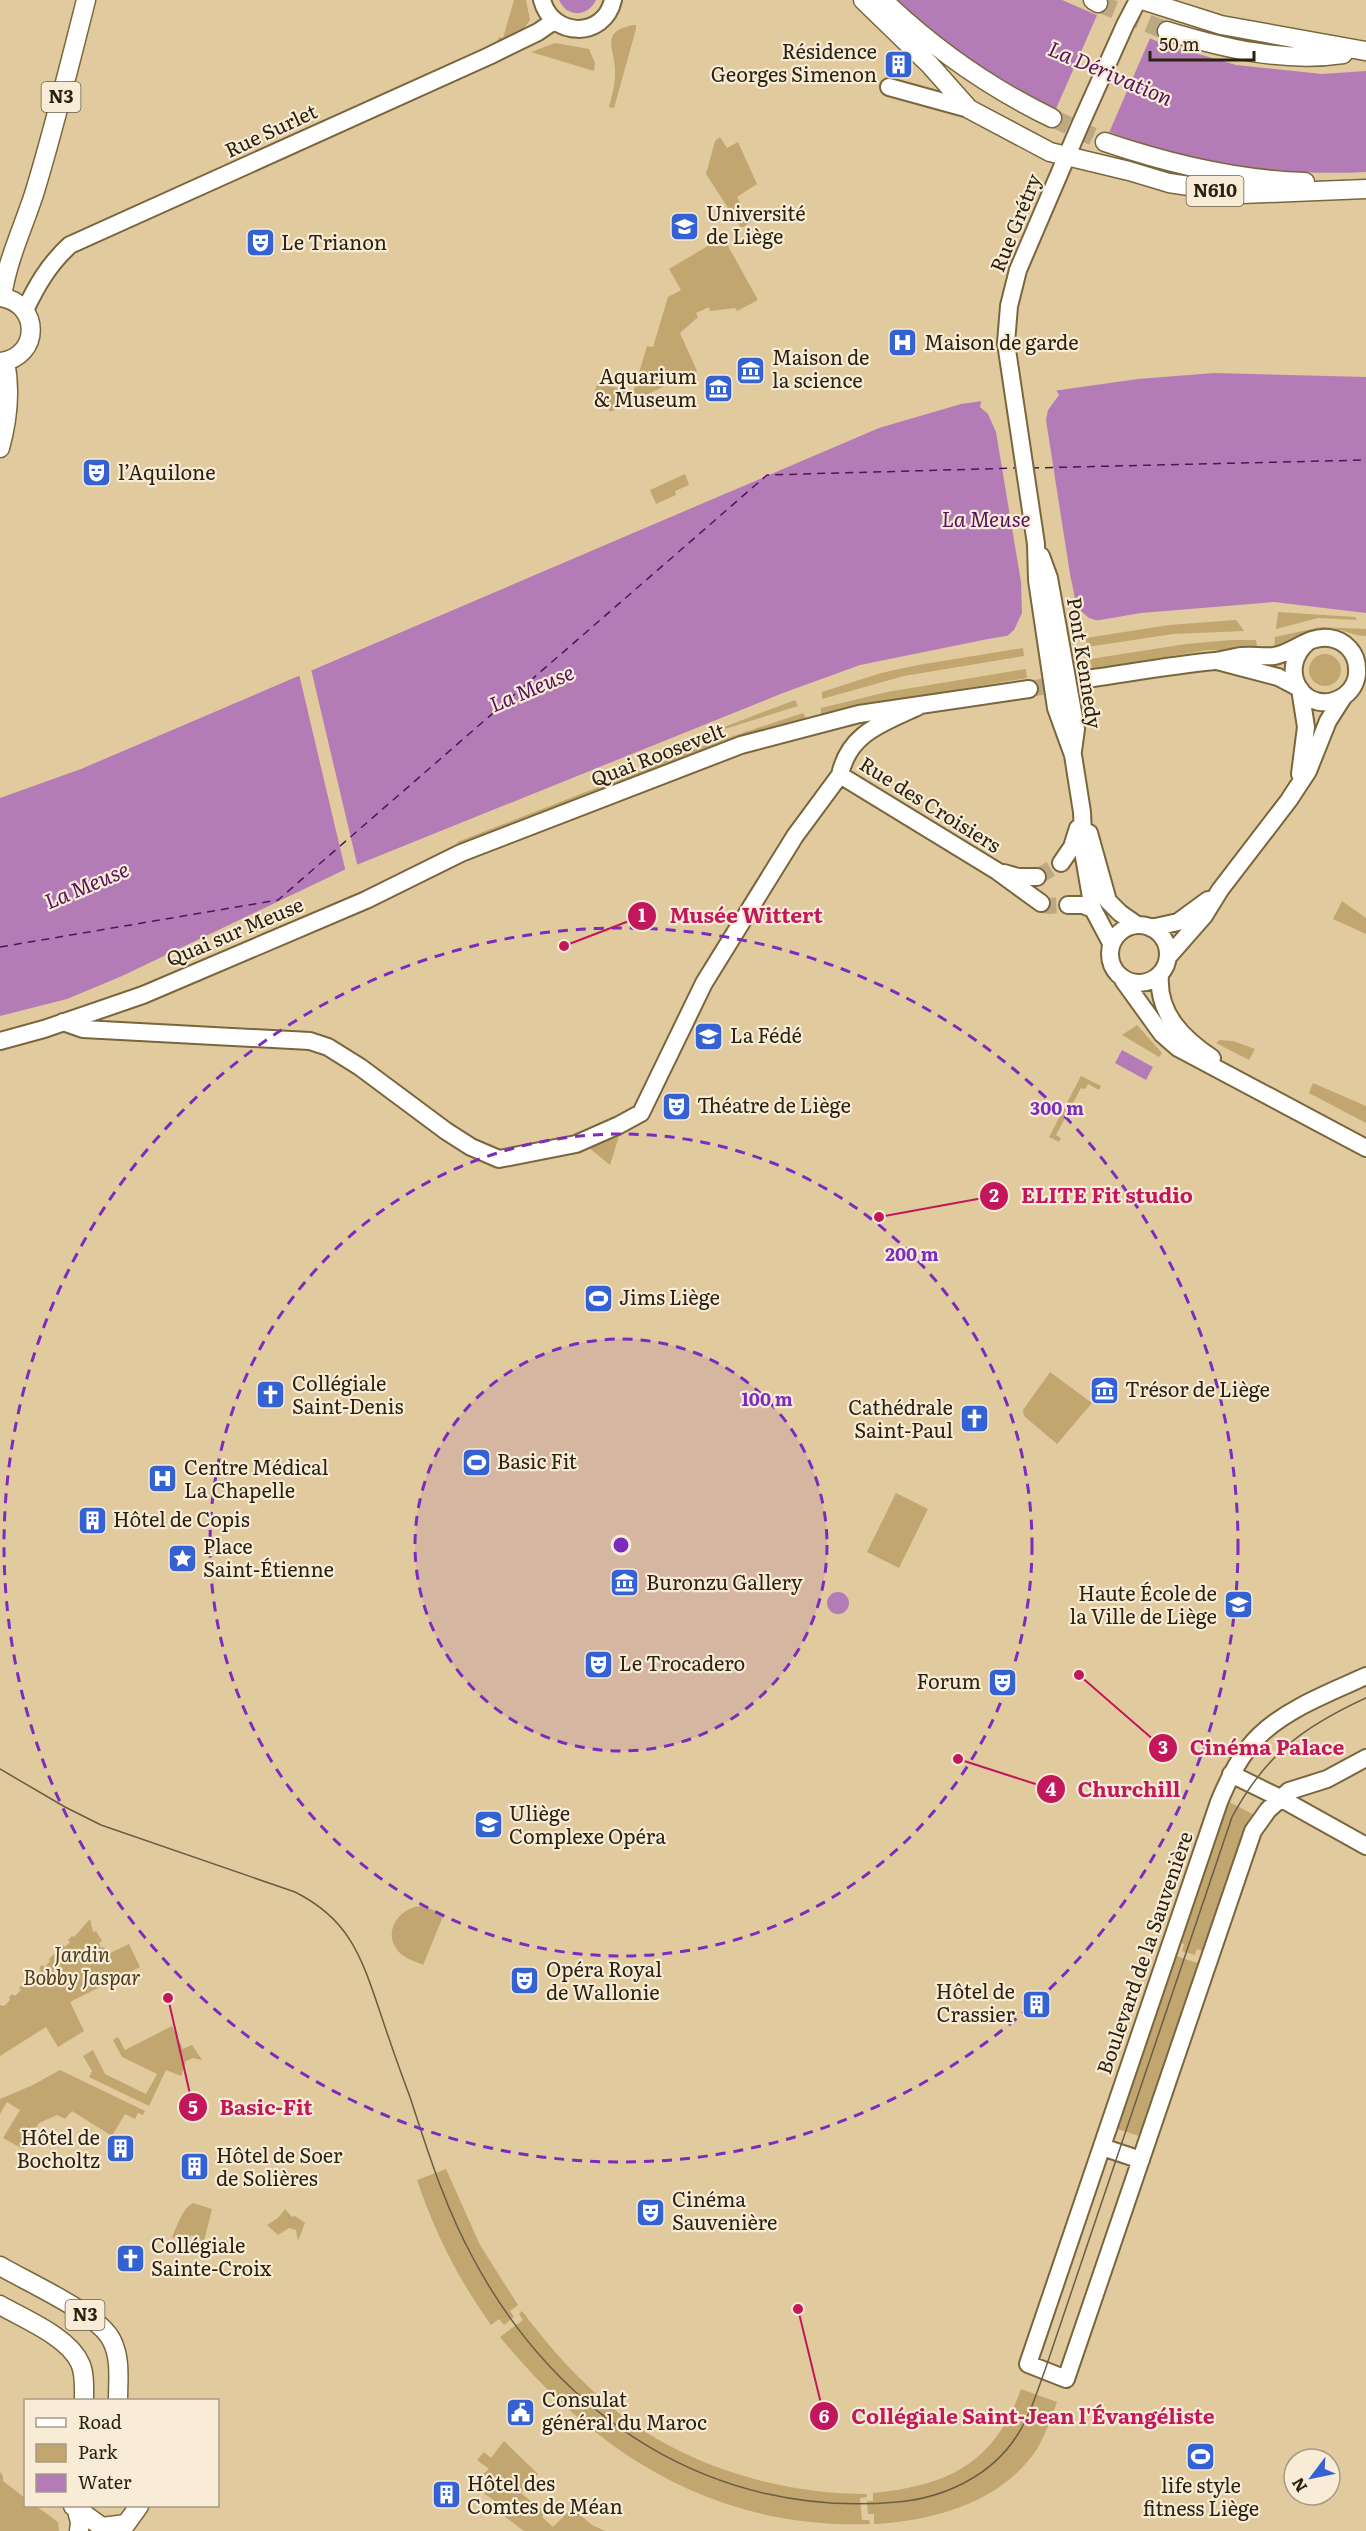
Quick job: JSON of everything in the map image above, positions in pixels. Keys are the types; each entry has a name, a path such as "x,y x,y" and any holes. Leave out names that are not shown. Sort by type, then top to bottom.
{"main road":[{"name":"N3","path":"1,297 4,279 34,193 54,126 86,0"},
{"name":"N610","path":"863,0 930,65 969,109 1036,146 1168,183 1242,194 1366,189"},
{"path":"883,0 978,77 1052,118"},
{"path":"1140,0 1221,25 1366,51"},
{"path":"1167,31 1227,47 1284,56 1333,56 1366,51"},
{"name":"N610","path":"1105,142 1149,157 1228,174 1285,181 1366,181"},
{"path":"0,448 5,429 9,393 2,361 23,350 30,338 30,324 25,310 18,303 1,297"},
{"name":"N3","path":"0,2266 80,2311 107,2332 116,2355 118,2399"},
{"name":"N3","path":"0,2305 60,2339 73,2351 82,2368 84,2399"},
{"path":"74,2507 80,2522 79,2531"},
{"path":"75,2507 102,2527 123,2527 138,2507"}],"street":[{"path":"542,0 554,21 569,29 591,28 607,15 613,0"},
{"name":"Rue Grétry","path":"1006,343 1009,306 1018,270 1125,25 1140,0"},
{"name":"Rue Surlet","path":"25,310 55,259 70,245 489,56 538,32 554,21"},
{"path":"889,87 969,109"},
{"name":"Pont Kennedy","path":"1006,343 1036,544 1037,580 1051,629 1058,716 1073,755 1082,812"},
{"path":"1093,678 1243,656 1274,656 1326,637 1346,645 1356,659 1361,676 1344,696 1328,722 1308,771 1282,810 1220,890 1195,929 1168,957 1160,975 1160,996 1165,1011 1177,1028 1219,1063 1366,1140"},
{"path":"1298,783 1305,752 1306,727 1294,676 1294,662 1302,647 1310,641"},
{"path":"1346,645 1366,644"},
{"path":"1216,661 1278,676 1314,700 1335,701 1344,696"},
{"name":"Quai Roosevelt","path":"421,873 461,853 741,746 848,716 1029,689"},
{"path":"63,1022 83,1029 310,1041 328,1047 365,1071 471,1147 499,1159 576,1144 641,1113 704,983 795,836 840,775 843,763 867,731 919,706"},
{"name":"Rue des Croisiers","path":"840,775 997,871 1041,903"},
{"path":"1061,863 1075,838 1082,812"},
{"path":"1082,812 1082,845 1093,909 1111,942 1110,963 1126,981 1162,1034 1178,1048 1366,1149"},
{"path":"1082,812 1108,901 1120,913 1164,939 1168,957"},
{"name":"Rue des Croisiers","path":"997,871 1018,877 1037,876"},
{"name":"Quai sur Meuse","path":"0,1041 63,1022 170,984 366,900 421,873"},
{"path":"1111,942 1122,930 1173,924 1184,919 1220,890"},
{"path":"1068,905 1083,905 1093,909"},
{"path":"1126,981 1148,982 1160,975"},
{"name":"Boulevard de la Sauvenière","path":"1280,1798 1259,1821 1245,1850 1066,2379 1028,2364 1219,1802 1231,1774 1260,1735 1288,1714 1366,1676"},
{"path":"1280,1798 1289,1791 1344,1771 1366,1758"},
{"path":"1231,1774 1280,1798 1366,1846"},
{"path":"1102,2147 1141,2160"}],"green space":[{"path":"514,0 526,0 530,20 522,31 497,43 499,37 503,38"},
{"path":"636,25 636,29 614,108 609,107 615,77 612,37 622,28"},
{"path":"555,43 589,49 595,63 594,71 531,52"},
{"path":"720,137 727,148 738,142 757,184 737,197 751,222 741,228 706,174 715,141"},
{"path":"723,237 758,300 737,311 735,308 710,311 709,307 696,313 698,317 680,333 697,371 610,412 602,394 594,393 598,382 633,393 647,346 653,347 668,297 681,290 669,269"},
{"path":"685,474 689,485 675,491 676,495 656,504 650,490"},
{"path":"1278,612 1355,617 1357,620 1318,618 1276,629"},
{"path":"1236,620 1244,631 1173,634 1087,647 1086,638 1169,625"},
{"path":"1321,627 1366,629 1366,636 1333,628 1317,629 1274,649 1275,637"},
{"path":"1256,640 1258,650 1208,650 1092,669 1090,659 1186,644"},
{"path":"1023,648 1024,656 904,676 822,699 822,692 881,673"},
{"path":"1325,654 1336,659 1341,670 1336,681 1325,686 1314,681 1309,670 1314,659"},
{"path":"1026,669 1027,678 821,715 821,708 887,692"},
{"path":"795,700 798,706 725,729 724,727"},
{"path":"803,713 806,718 755,733 458,845 457,842 709,744"},
{"path":"1342,901 1366,918 1366,934 1333,919"},
{"path":"1137,1025 1162,1053 1159,1057 1122,1035"},
{"path":"1220,1040 1233,1041 1255,1049 1249,1060 1216,1043"},
{"path":"1081,1076 1101,1086 1099,1090 1088,1084 1085,1089 1081,1088 1056,1135 1061,1138 1059,1142 1049,1137"},
{"path":"1313,1083 1366,1106 1366,1123 1309,1093"},
{"path":"619,1136 610,1165 588,1147"},
{"path":"1050,1372 1092,1403 1057,1444 1024,1416 1023,1410"},
{"path":"896,1493 928,1509 899,1568 867,1552"},
{"path":"1222,1798 1258,1817 1208,1953 1197,1949 1195,1955 1182,1951 1184,1944 1173,1940"},
{"path":"422,1906 444,1914 423,1965 401,1954 392,1939 392,1931 399,1917 406,1911"},
{"name":"Jardin Bobby Jaspar","path":"90,1919 93,1932 96,1931 102,1941 99,1943 101,1948 104,1947 108,1954 129,1944 140,1967 70,2002 84,2031 58,2047 46,2027 0,2056 0,2005 4,2006 12,1994 15,1996 32,1974 34,1976 41,1970 39,1968 42,1965 45,1967 49,1959 63,1945 65,1947 70,1942 68,1940 74,1937"},
{"path":"1174,1955 1197,1963 1200,1957 1206,1958 1145,2138 1111,2127"},
{"path":"172,2026 183,2049 192,2045 202,2060 193,2058 186,2061 181,2076 166,2070 149,2106 89,2077 92,2071 83,2056 93,2050 105,2074 146,2094 157,2074 122,2057 113,2040 118,2037 125,2050"},
{"path":"60,2070 145,2111 143,2115 138,2113 135,2119 125,2114 112,2136 72,2111 65,2119 57,2115 39,2123 23,2149 3,2138 20,2110 7,2102 0,2114 0,2099"},
{"path":"446,2169 480,2245 518,2305 510,2311 514,2317 504,2325 499,2319 491,2325 479,2307 448,2255 424,2200 417,2180"},
{"path":"193,2203 212,2209 204,2241 191,2235 188,2244 172,2237 183,2213"},
{"path":"285,2209 292,2217 295,2216 305,2223 298,2241 296,2230 289,2228 278,2235 267,2225 278,2218"},
{"path":"522,2311 540,2335 580,2379 630,2421 660,2440 692,2457 760,2481 831,2493 867,2494 867,2497 860,2498 862,2520 869,2520 870,2524 813,2522 759,2513 709,2498 662,2476 618,2449 576,2416 537,2379 500,2337 523,2320 519,2314"},
{"path":"1021,2389 1057,2402 1037,2449 1005,2483 986,2495 943,2513 874,2524 874,2514 868,2514 867,2501 873,2501 873,2493 924,2484 946,2477 965,2466 983,2453 997,2435 1010,2414"},
{"path":"504,2441 538,2474 521,2493 544,2512 542,2517 553,2527 572,2508 592,2525 605,2531 524,2531 504,2516 509,2510 480,2491 487,2481 480,2477 489,2469 477,2460 484,2452 491,2458"},
{"path":"0,2472 3,2481 24,2497 24,2507 37,2507 58,2522 59,2531 0,2531"}],"water":[{"path":"559,0 596,0 588,10 577,13 567,10"},
{"name":"La Dérivation","path":"897,0 1062,0 1161,43 1236,65 1322,74 1366,71 1366,172 1301,172 1237,166 1175,153 1114,134 1056,109 1000,78 947,42"},
{"name":"La Meuse","path":"1214,373 1366,377 1366,613 1274,602 1141,613 988,639 860,665 783,693 344,870 122,976 67,999 0,1016 0,798 81,769 879,428 961,404 1138,379"},
{"path":"1122,1050 1153,1067 1146,1080 1115,1063"},
{"path":"838,1592 846,1595 849,1603 846,1611 838,1614 830,1611 827,1603 830,1595"}],"pier":[{"path":"1098,13 1151,36 1108,135 1055,111"},
{"path":"1055,388 1059,395 1048,410 1046,420 1070,574 1076,603 1089,618 1099,621 1006,637 1014,630 1022,613 1021,582 996,432 988,414 980,407 982,398"},
{"path":"311,669 358,868 346,873 299,674"}],"ferry route":[{"path":"1031,468 1366,460"},
{"path":"0,947 278,900 767,475 1017,468"}],"tunnel":[{"path":"1098,3 1167,31"},
{"path":"1052,118 1105,142"},
{"path":"1029,689 1093,678"},
{"path":"1037,877 1061,863"},
{"path":"1041,903 1048,906 1068,905"}],"tram line":[{"path":"0,1769 101,1825 295,1892 328,1914 341,1927 366,1972 438,2179 473,2258 508,2315 549,2366 596,2410 648,2446 705,2474 766,2494 830,2503 897,2502 932,2496 965,2482 995,2462 1018,2434 1045,2370 1232,1817 1258,1776 1288,1745 1323,1720 1366,1698"}],"place":[{"name":"Résidence Georges Simenon","path":"898,64"},
{"name":"Université de Liège","path":"685,226"},
{"name":"Le Trianon","path":"260,243"},
{"name":"Maison de garde","path":"903,343"},
{"name":"Maison de la science","path":"751,370"},
{"name":"Aquarium & Museum","path":"718,388"},
{"name":"l’Aquilone","path":"97,473"},
{"name":"Musée Wittert","path":"564,946"},
{"name":"La Fédé","path":"709,1036"},
{"name":"Théatre de Liège","path":"676,1106"},
{"name":"ELITE Fit studio","path":"879,1217"},
{"name":"Jims Liège","path":"598,1298"},
{"name":"Trésor de Liège","path":"1104,1390"},
{"name":"Collégiale Saint-Denis","path":"271,1395"},
{"name":"Cathédrale Saint-Paul","path":"974,1419"},
{"name":"Basic Fit","path":"476,1462"},
{"name":"Centre Médical La Chapelle","path":"163,1479"},
{"name":"Hôtel de Copis","path":"92,1520"},
{"name":"Place Saint-Étienne","path":"182,1559"},
{"name":"Buronzu Gallery","path":"625,1583"},
{"name":"Haute École de la Ville de Liège","path":"1238,1605"},
{"name":"Le Trocadero","path":"598,1664"},
{"name":"Cinéma Palace","path":"1079,1675"},
{"name":"Forum","path":"1002,1682"},
{"name":"Churchill","path":"958,1759"},
{"name":"Uliège Complexe Opéra","path":"488,1825"},
{"name":"Opéra Royal de Wallonie","path":"525,1981"},
{"name":"Basic-Fit","path":"168,1998"},
{"name":"Hôtel de Crassier","path":"1036,2004"},
{"name":"Hôtel de Bocholtz","path":"121,2149"},
{"name":"Hôtel de Soer de Solières","path":"195,2167"},
{"name":"Cinéma Sauvenière","path":"651,2212"},
{"name":"Collégiale Sainte-Croix","path":"130,2258"},
{"name":"Collégiale Saint-Jean l'Évangéliste","path":"798,2309"},
{"name":"Consulat général du Maroc","path":"521,2412"},
{"name":"life style fitness Liège","path":"1201,2456"},
{"name":"Hôtel des Comtes de Méan","path":"446,2495"}]}
